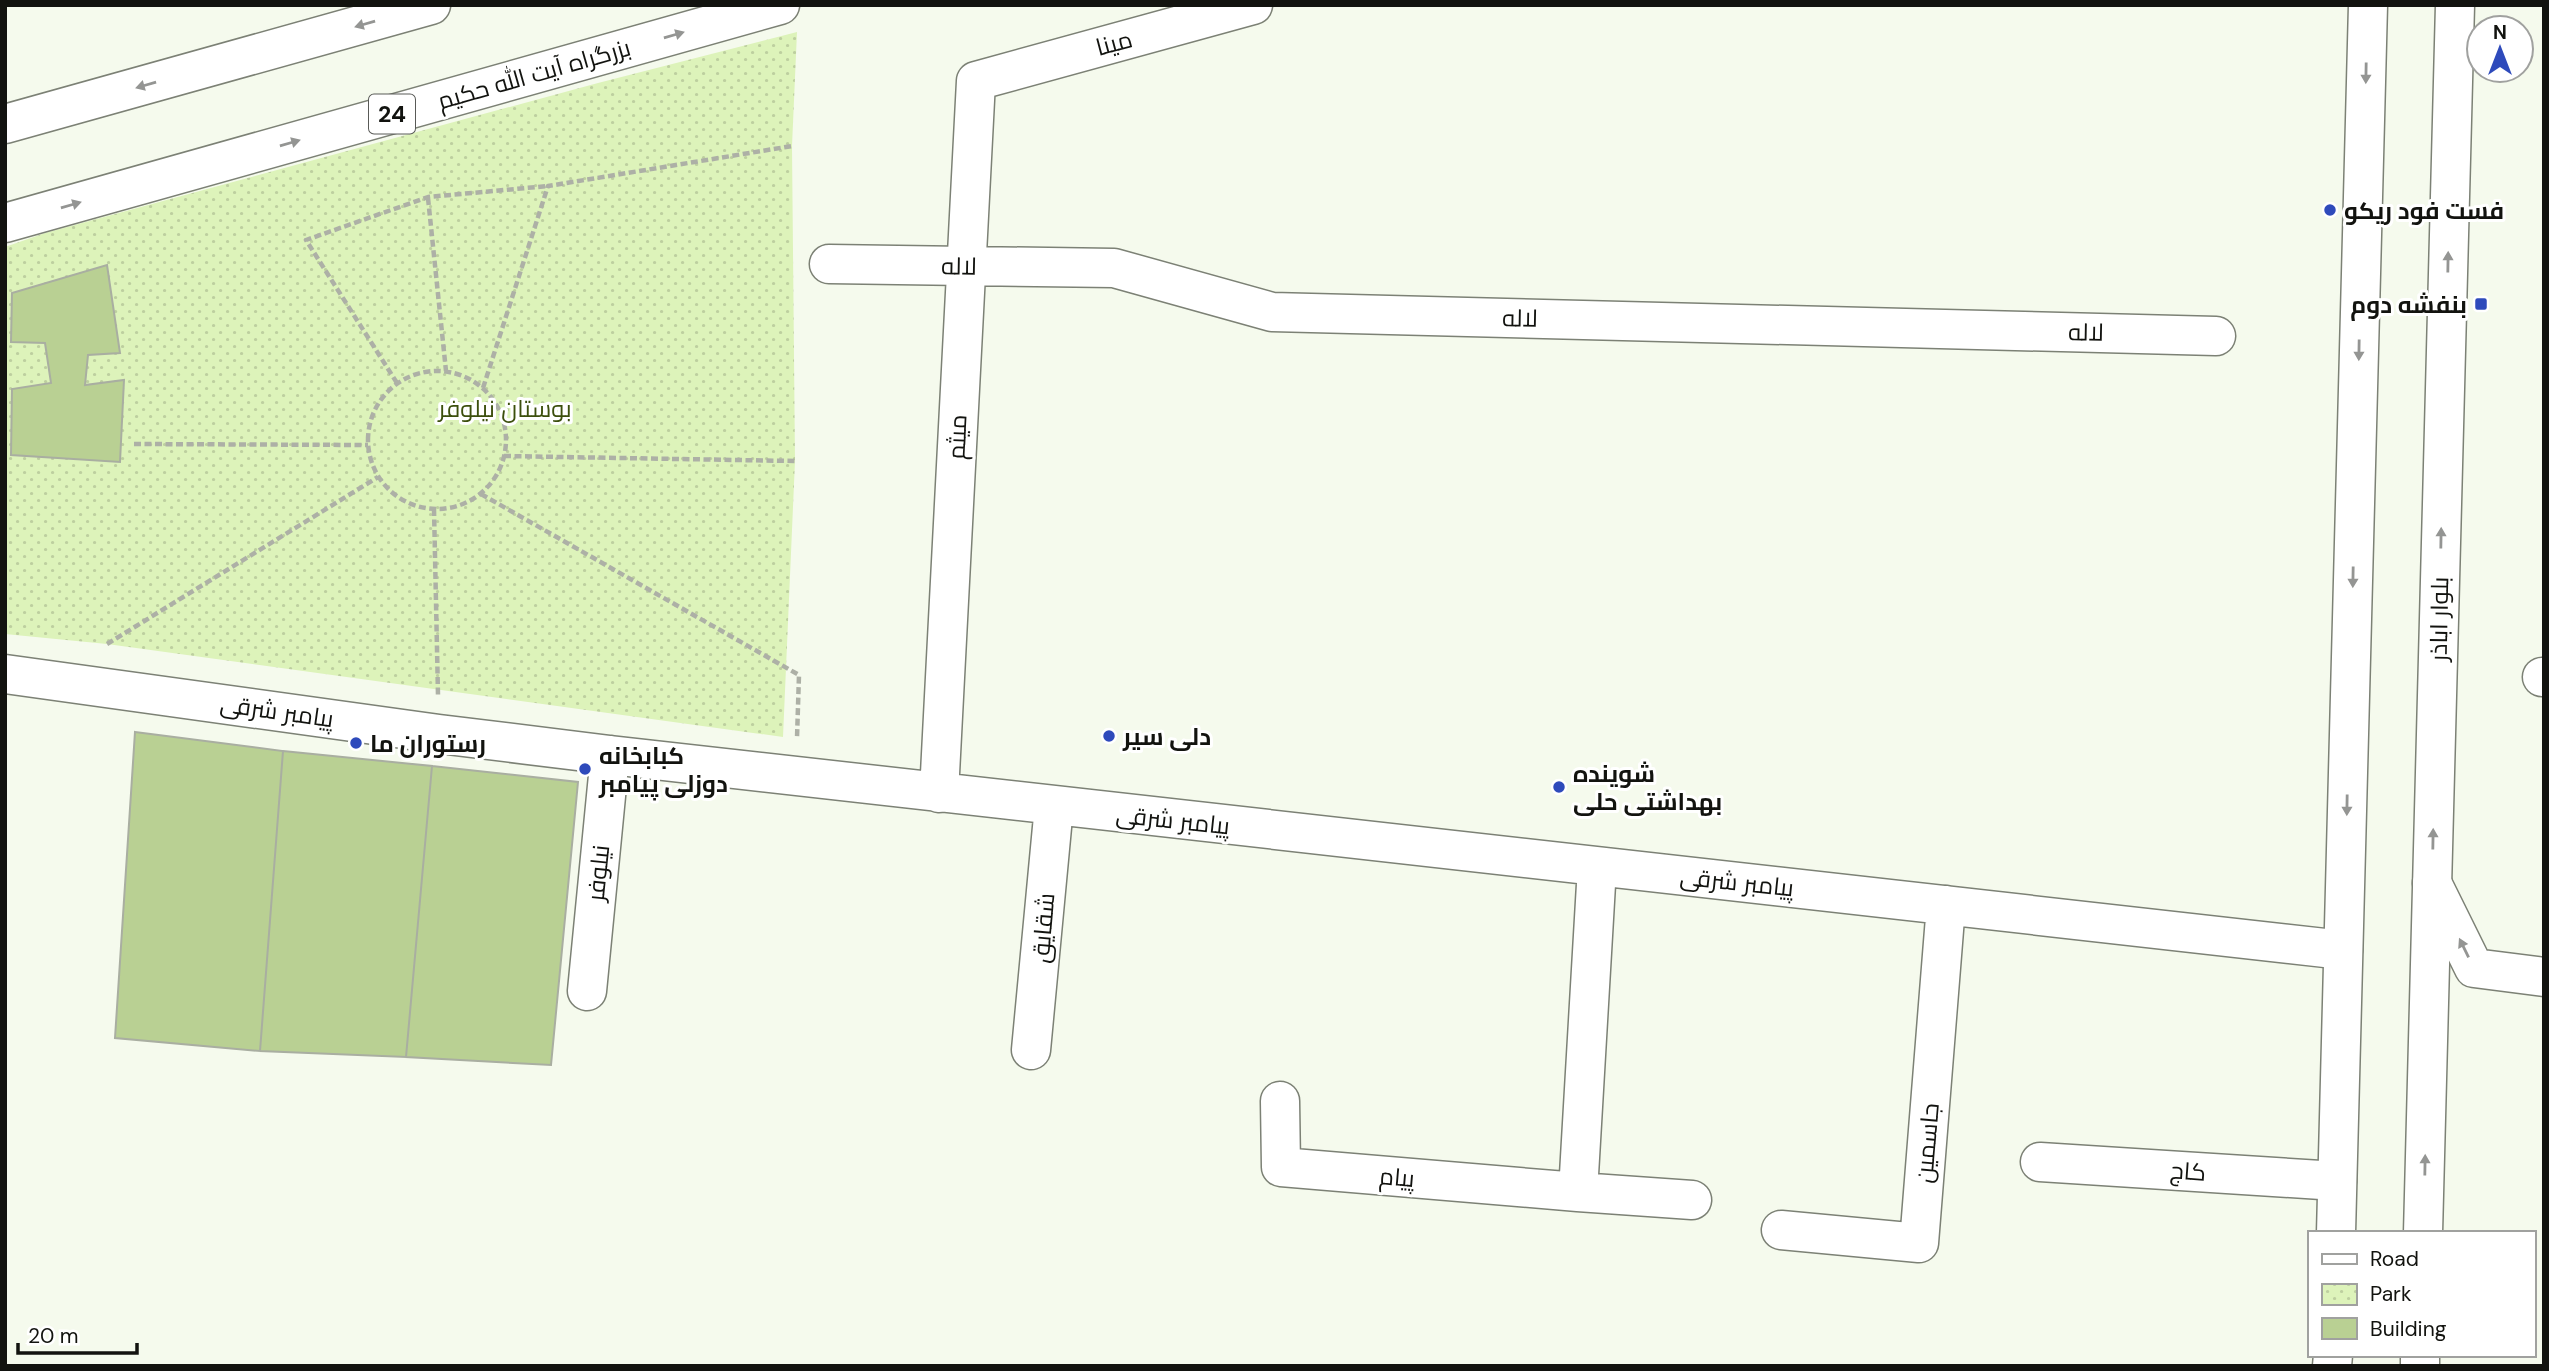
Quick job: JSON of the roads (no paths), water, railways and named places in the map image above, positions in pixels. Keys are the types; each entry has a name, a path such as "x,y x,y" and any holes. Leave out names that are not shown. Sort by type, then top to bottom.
{"main road":[{"path":"5,124 431,5"},
{"name":"بزرگراه آیت الله حکیم","path":"5,223 780,5"},
{"name":"مینا","path":"976,81 1253,5"},
{"path":"2336,1231 2368,5"},
{"name":"بلوار اباذر","path":"2423,1231 2455,5"},
{"name":"میثم","path":"939,793 976,81"},
{"name":"لاله","path":"829,264 1114,268 1272,312 2216,336"},
{"name":"پیامبر شرقی","path":"5,674 610,755 2343,950"},
{"name":"نیلوفر","path":"587,991 610,755"},
{"name":"شقایق","path":"1031,1050 1054,806"},
{"path":"1578,1192 1597,867"},
{"path":"2432,883 2474,968 2544,977"},
{"name":"جاسمین","path":"1781,1230 1919,1243 1945,905"},
{"name":"پیام","path":"1280,1101 1281,1167 1692,1199"},
{"name":"کاج","path":"2040,1161 2337,1181"}],"place":[{"name":"فست فود ریکو","path":"2330,210"},
{"name":"بنفشه دوم","path":"2481,304"},
{"name":"دلی سیر","path":"1109,736"},
{"name":"رستوران ما","path":"356,743"},
{"name":"کبابخانه دوزلی پیامبر","path":"585,769"},
{"name":"شوینده بهداشتی حلی","path":"1559,787"}],"park label":[{"name":"بوستان نیلوفر","path":"505,408"}]}
